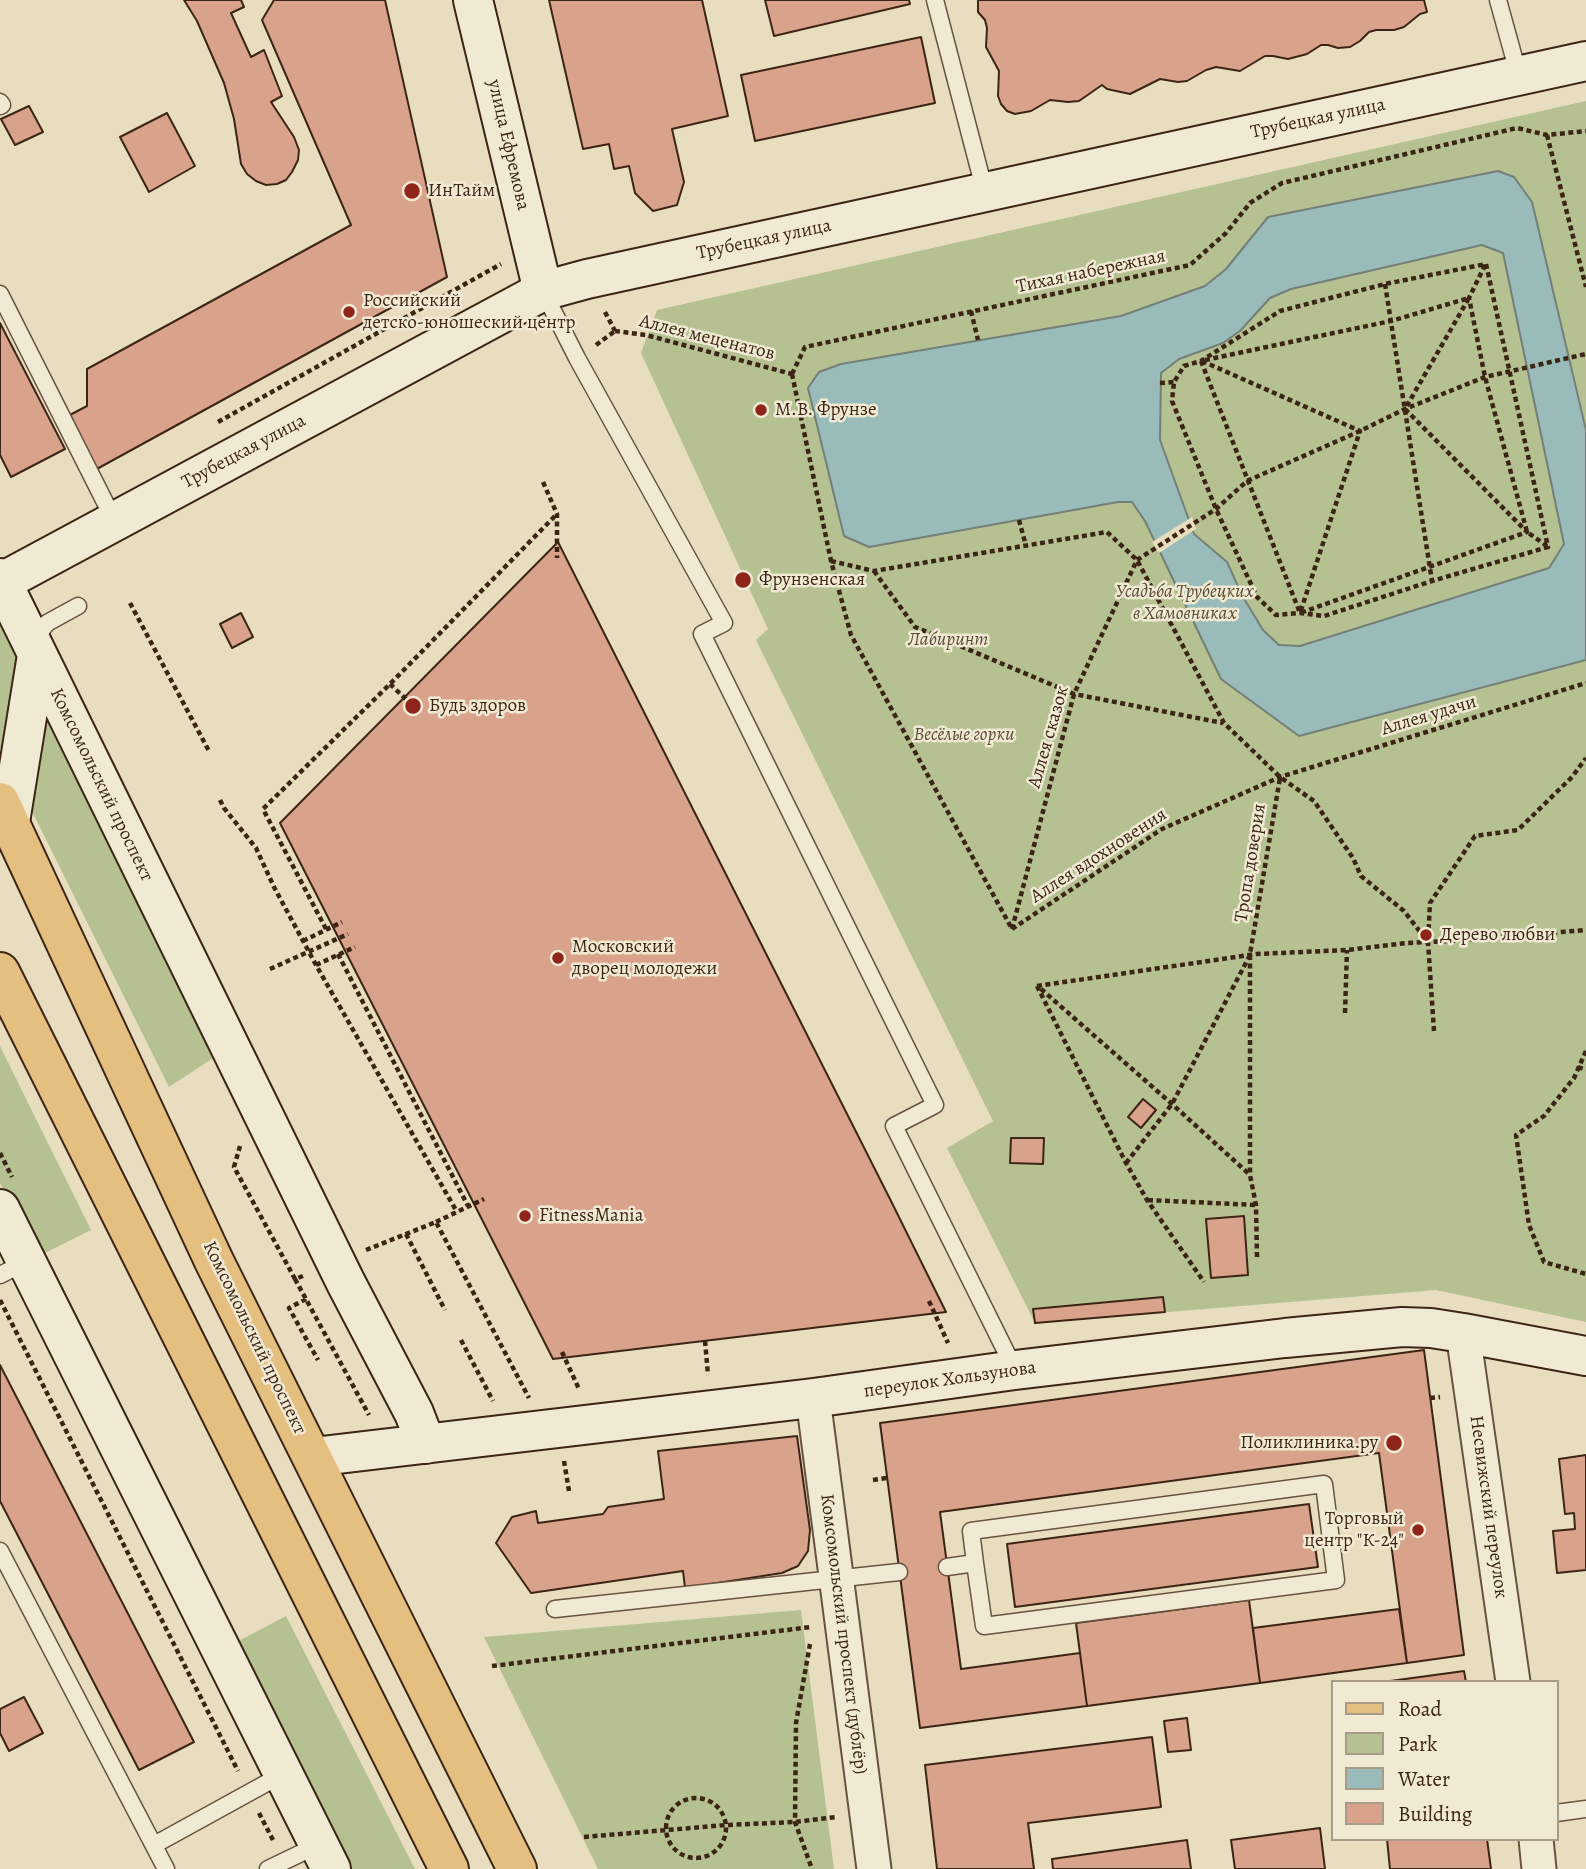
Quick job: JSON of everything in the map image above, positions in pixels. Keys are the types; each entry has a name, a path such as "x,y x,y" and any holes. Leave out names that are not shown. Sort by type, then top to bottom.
{"main road":[{"name":"Комсомольский проспект","path":"5,812 214,1261 517,1869"},
{"path":"0,972 449,1869"}],"street":[{"name":"улица Ефремова","path":"473,0 543,291"},
{"name":"Трубецкая улица","path":"1,580 115,522 543,291 587,279 1586,61"},
{"name":"Комсомольский проспект","path":"1,580 336,1262 414,1413 426,1444"},
{"path":"5,812 34,649"},
{"path":"0,1209 13,1268 284,1774 325,1857"},
{"name":"переулок Хользунова","path":"313,1457 813,1398 1015,1370 1402,1327 1463,1333 1586,1356"},
{"name":"Несвижский переулок","path":"1463,1333 1513,1680"},
{"name":"Комсомольский проспект (дублёр)","path":"813,1398 874,1869"},
{"path":"1536,1841 1539,1869"}],"lane":[{"path":"935,0 985,192"},
{"path":"1498,0 1519,76"},
{"path":"543,291 583,370 724,623 702,634 935,1105 894,1126 1015,1370"},
{"path":"0,294 115,522"},
{"path":"34,649 47,623 78,606"},
{"path":"1324,1484 1336,1580 984,1626 975,1563 971,1531 1324,1484"},
{"path":"0,1551 166,1869"},
{"path":"947,1567 975,1563"},
{"path":"555,1609 900,1572"},
{"path":"154,1845 284,1774"},
{"path":"1558,1813 1586,1809"},
{"path":"268,1869 284,1861 325,1857"}],"path":[{"name":"Тихая набережная","path":"792,374 804,347 1190,265 1226,233 1250,203 1282,183 1517,128 1547,135 1586,131"},
{"path":"1547,135 1586,287"},
{"path":"218,422 505,262"},
{"path":"1201,361 1280,311 1385,284 1486,264"},
{"path":"1405,409 1486,264"},
{"path":"1486,264 1513,370 1548,547"},
{"path":"1385,284 1432,580"},
{"path":"1469,298 1391,321 1184,366 1174,382 1172,401 1216,509 1257,597 1276,615 1300,613 1324,616 1432,580 1548,547"},
{"path":"1469,298 1485,377 1527,532"},
{"name":"Аллея меценатов","path":"605,312 615,331 646,335 792,374"},
{"path":"971,312 978,340"},
{"path":"1136,561 1216,509 1247,481 1405,409 1485,377 1585,355"},
{"path":"1201,361 1360,431"},
{"path":"1201,361 1300,613"},
{"path":"792,374 831,561 851,635 1012,929"},
{"path":"1160,383 1174,382"},
{"path":"1405,409 1527,532 1548,547"},
{"path":"1300,613 1360,431"},
{"path":"543,482 557,514 557,558"},
{"path":"326,929 263,809 557,514"},
{"path":"1019,520 1026,546"},
{"path":"831,561 874,571 1107,532 1136,561 1224,723 1280,777 1314,802 1353,859 1361,876 1404,911 1428,942"},
{"path":"1300,613 1527,532"},
{"name":"Аллея сказок","path":"1012,929 1074,694 1136,561"},
{"path":"874,571 915,627 1074,694 1224,723"},
{"path":"130,603 210,753"},
{"name":"Аллея удачи","path":"1280,777 1586,683"},
{"path":"390,684 412,705"},
{"path":"1434,1031 1428,942 1430,903 1475,836 1518,830 1572,777 1586,758"},
{"name":"Аллея вдохновения","path":"1012,929 1162,829 1280,777"},
{"name":"Тропа доверия","path":"1250,954 1280,777"},
{"path":"220,800 256,848 303,942 457,1212"},
{"path":"303,942 342,922"},
{"path":"1037,986 1250,954 1347,950 1586,930"},
{"path":"270,969 348,934"},
{"path":"316,965 355,947"},
{"path":"1345,1013 1347,950"},
{"path":"338,954 468,1206"},
{"path":"1126,1163 1172,1104 1250,954"},
{"path":"1250,954 1250,1175 1256,1205 1257,1257"},
{"path":"1037,986 1250,1175"},
{"path":"1037,986 1126,1163 1147,1200 1204,1282"},
{"path":"1586,1051 1574,1078 1544,1116 1516,1135 1529,1225 1544,1262 1586,1274"},
{"path":"1578,1067 1586,1070"},
{"path":"371,1419 295,1279 436,1222 484,1199"},
{"path":"1147,1200 1256,1205"},
{"path":"436,1222 529,1398"},
{"path":"406,1234 445,1310"},
{"path":"306,1299 289,1308 318,1360"},
{"path":"0,1300 284,1861"},
{"path":"929,1301 948,1343"},
{"path":"461,1340 489,1395"},
{"path":"705,1341 708,1376"},
{"path":"562,1352 580,1392"},
{"path":"563,1454 569,1491"},
{"path":"873,1480 887,1478"},
{"path":"492,1666 813,1627"},
{"path":"810,1641 796,1723 795,1822 810,1868"},
{"path":"699,1798 717,1807 726,1825 725,1835 716,1850 699,1858 680,1853 673,1847 666,1830 672,1811 679,1803 699,1798"},
{"path":"584,1837 837,1817"}],"green space":[{"name":"Усадьба Трубецких в Хамовниках","path":"1586,101 1586,1322 1436,1290 1035,1323 947,1148 993,1121 756,640 768,629 641,353 657,310"},
{"path":"0,626 221,1053 169,1087 0,747"},
{"path":"0,1046 91,1230 37,1257 0,1183"},
{"path":"801,1610 834,1869 598,1869 484,1637"},
{"path":"286,1616 415,1869 343,1869 231,1645"}],"water":[{"path":"1498,171 1514,177 1532,202 1586,430 1586,660 1299,736 1221,679 1145,521 1132,502 1118,502 869,547 844,536 808,388 819,372 841,364 1121,316 1205,286 1226,269 1268,217","holes":["1482,245 1503,253 1564,544 1549,568 1300,646 1279,645 1263,630 1243,597 1227,562 1194,534 1160,440 1161,373 1179,359 1223,343 1240,331 1270,298 1291,289"]}],"pier":[{"path":"1192,517 1196,529 1159,553 1152,542"}],"building":[{"path":"184,0 241,0 244,7 231,13 251,57 264,50 282,96 271,102 294,137 299,150 298,160 286,180 266,185 247,174 241,164 234,119 224,83 197,21"},
{"path":"274,0 385,0 447,277 95,470 66,417 87,406 87,369 351,225 262,20"},
{"path":"549,0 702,0 728,116 672,129 684,182 677,205 653,211 635,193 629,166 614,169 609,144 583,149"},
{"path":"765,0 909,0 910,4 774,36"},
{"path":"978,0 1424,0 1427,12 1420,14 1404,27 1369,32 1350,47 1321,45 1307,54 1288,59 1265,56 1240,71 1216,67 1187,81 1160,79 1130,94 1107,89 1102,85 1079,101 1050,100 1031,111 1015,114 1007,111 998,96 999,71 986,47 987,28 985,20 978,12"},
{"path":"921,37 935,103 755,141 741,75"},
{"path":"29,106 43,132 15,145 1,119"},
{"path":"167,113 195,166 149,192 120,137"},
{"path":"0,323 65,449 11,477 0,455"},
{"name":"Московский дворец молодежи","path":"558,542 946,1312 553,1359 280,823"},
{"path":"241,613 253,637 232,648 220,624"},
{"path":"1143,1099 1156,1110 1141,1128 1128,1117"},
{"path":"1011,1138 1044,1138 1043,1164 1010,1163"},
{"path":"1244,1216 1248,1275 1211,1278 1206,1219"},
{"path":"1163,1297 1165,1312 1035,1323 1033,1309"},
{"name":"Торговый центр \"К-24\"","path":"1424,1350 1464,1655 1407,1663 1379,1453 940,1512 961,1669 1080,1653 1087,1706 920,1728 880,1423"},
{"path":"0,1365 194,1742 139,1770 0,1501"},
{"path":"797,1436 810,1530 808,1551 798,1566 782,1573 685,1588 683,1571 531,1593 496,1543 512,1517 536,1511 538,1523 603,1514 608,1507 664,1499 658,1451"},
{"path":"1586,1455 1586,1570 1557,1573 1553,1531 1575,1529 1574,1513 1565,1514 1559,1459"},
{"path":"1309,1504 1318,1567 1015,1607 1007,1544"},
{"path":"1249,1600 1260,1683 1087,1706 1076,1623"},
{"path":"1399,1609 1407,1663 1260,1683 1253,1628"},
{"path":"1464,1671 1466,1680 1398,1680"},
{"path":"24,1697 43,1733 9,1751 0,1733 0,1709"},
{"path":"1187,1718 1191,1750 1168,1752 1164,1721"},
{"path":"1152,1737 1161,1807 1028,1823 1034,1869 937,1869 925,1765"},
{"path":"1320,1828 1325,1869 1235,1869 1231,1840"},
{"path":"1187,1840 1191,1869 1053,1869 1052,1859"},
{"path":"1387,1841 1487,1841 1491,1869 1390,1869"}],"place":[{"name":"ИнТайм","path":"412,191"},
{"name":"Российский детско-юношеский центр","path":"349,312"},
{"name":"М.В. Фрунзе","path":"761,410"},
{"name":"Фрунзенская","path":"743,580"},
{"name":"Будь здоров","path":"413,706"},
{"name":"Дерево любви","path":"1426,935"},
{"name":"Московский дворец молодежи","path":"558,958"},
{"name":"FitnessMania","path":"525,1216"},
{"name":"Поликлиника.ру","path":"1394,1443"},
{"name":"Торговый центр \"К-24\"","path":"1418,1530"}],"park label":[{"name":"Лабиринт","path":"948,640"},
{"name":"Весёлые горки","path":"964,735"}]}
